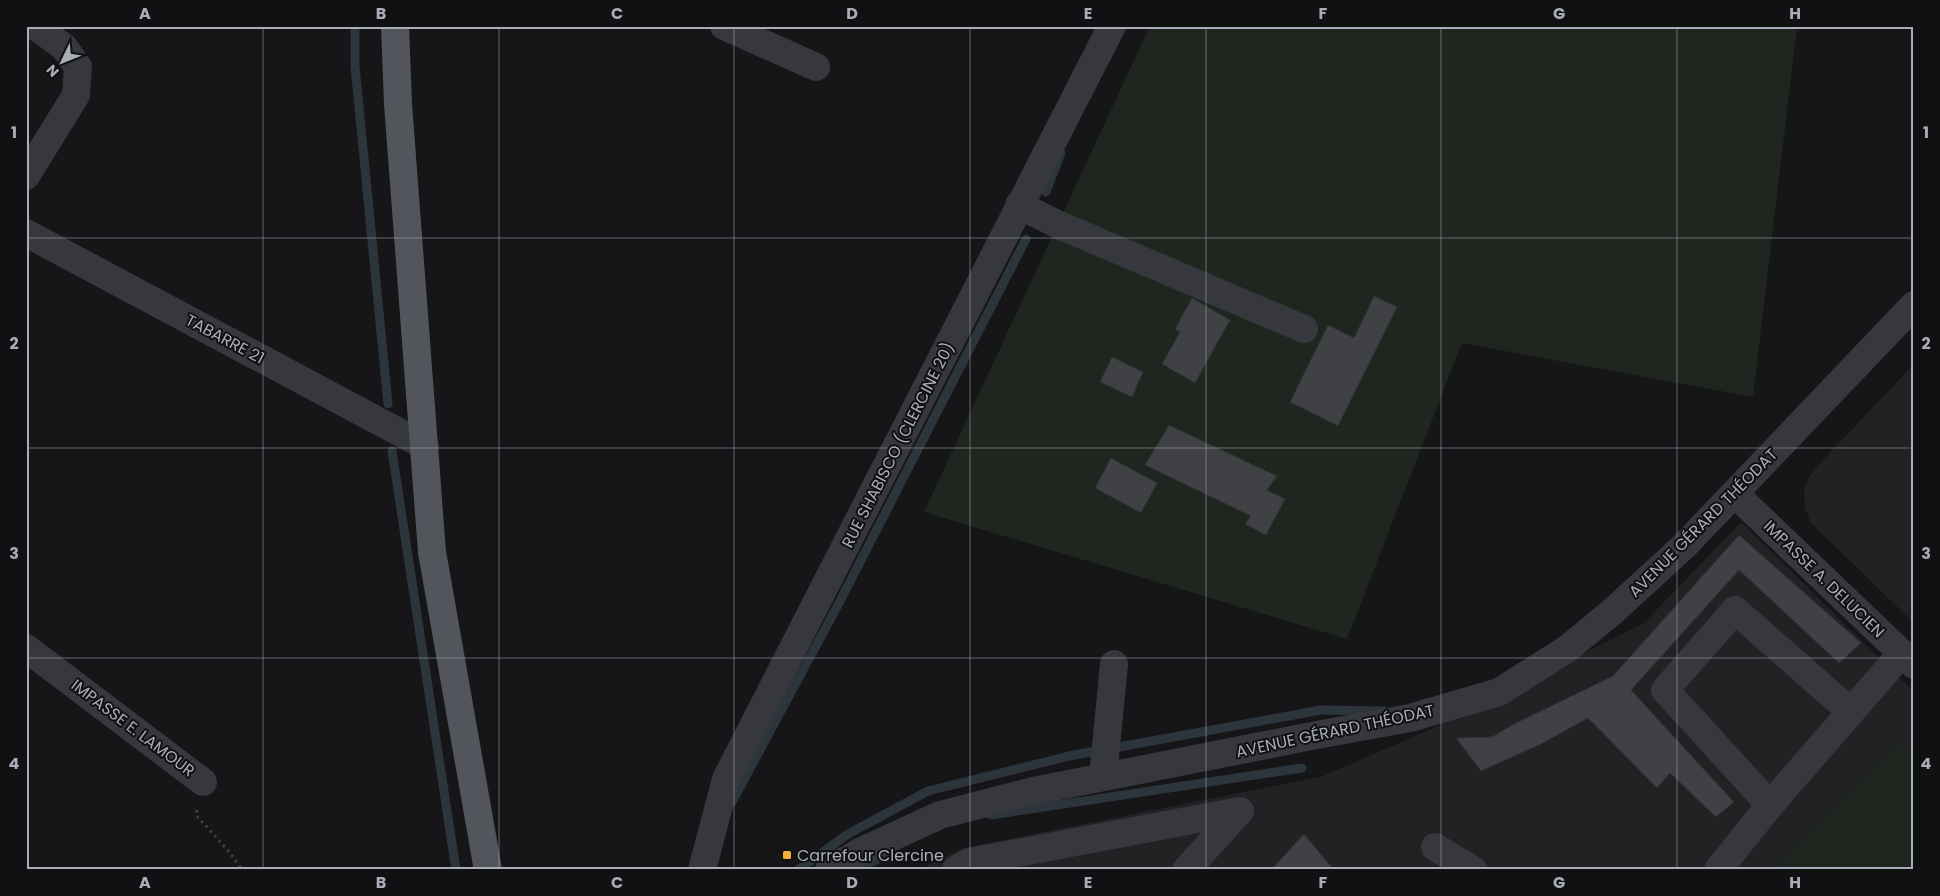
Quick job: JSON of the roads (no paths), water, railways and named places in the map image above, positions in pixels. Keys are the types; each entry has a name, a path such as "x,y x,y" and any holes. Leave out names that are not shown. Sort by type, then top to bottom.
{"main road":[{"path":"395,26 398,104 432,552 488,870"}],"street":[{"path":"26,176 76,95 78,67 64,47 35,26"},
{"path":"724,26 816,67"},
{"name":"RUE SHABISCO (CLERCINE 20)","path":"702,870 726,779 1112,26"},
{"path":"1019,205 1059,225 1304,329"},
{"name":"TABARRE 21","path":"26,233 424,446"},
{"name":"AVENUE GÉRARD THÉODAT","path":"829,870 862,850 940,815 1033,790 1410,718 1499,692 1567,648 1612,612 1684,546 1914,305"},
{"name":"IMPASSE A. DELUCIEN","path":"1735,494 1908,659"},
{"path":"1770,805 1666,690 1734,610 1851,712"},
{"name":"IMPASSE E. LAMOUR","path":"26,648 203,782"},
{"path":"1718,870 1770,805 1851,712 1908,659"},
{"path":"1104,777 1114,664"},
{"path":"956,870 969,862 1240,811 1186,870"},
{"path":"1435,847 1473,870"}],"waterway":[{"path":"355,26 355,66 388,404"},
{"path":"1046,192 1061,153"},
{"path":"732,802 839,603 1026,239"},
{"path":"392,451 456,870"},
{"path":"1108,749 1321,710 1384,711"},
{"path":"798,870 848,834 928,791 1069,756 1101,750"},
{"path":"991,815 1302,768"},
{"path":"861,868 891,852"}],"place":[{"name":"Carrefour Clercine","path":"787,855"}]}
